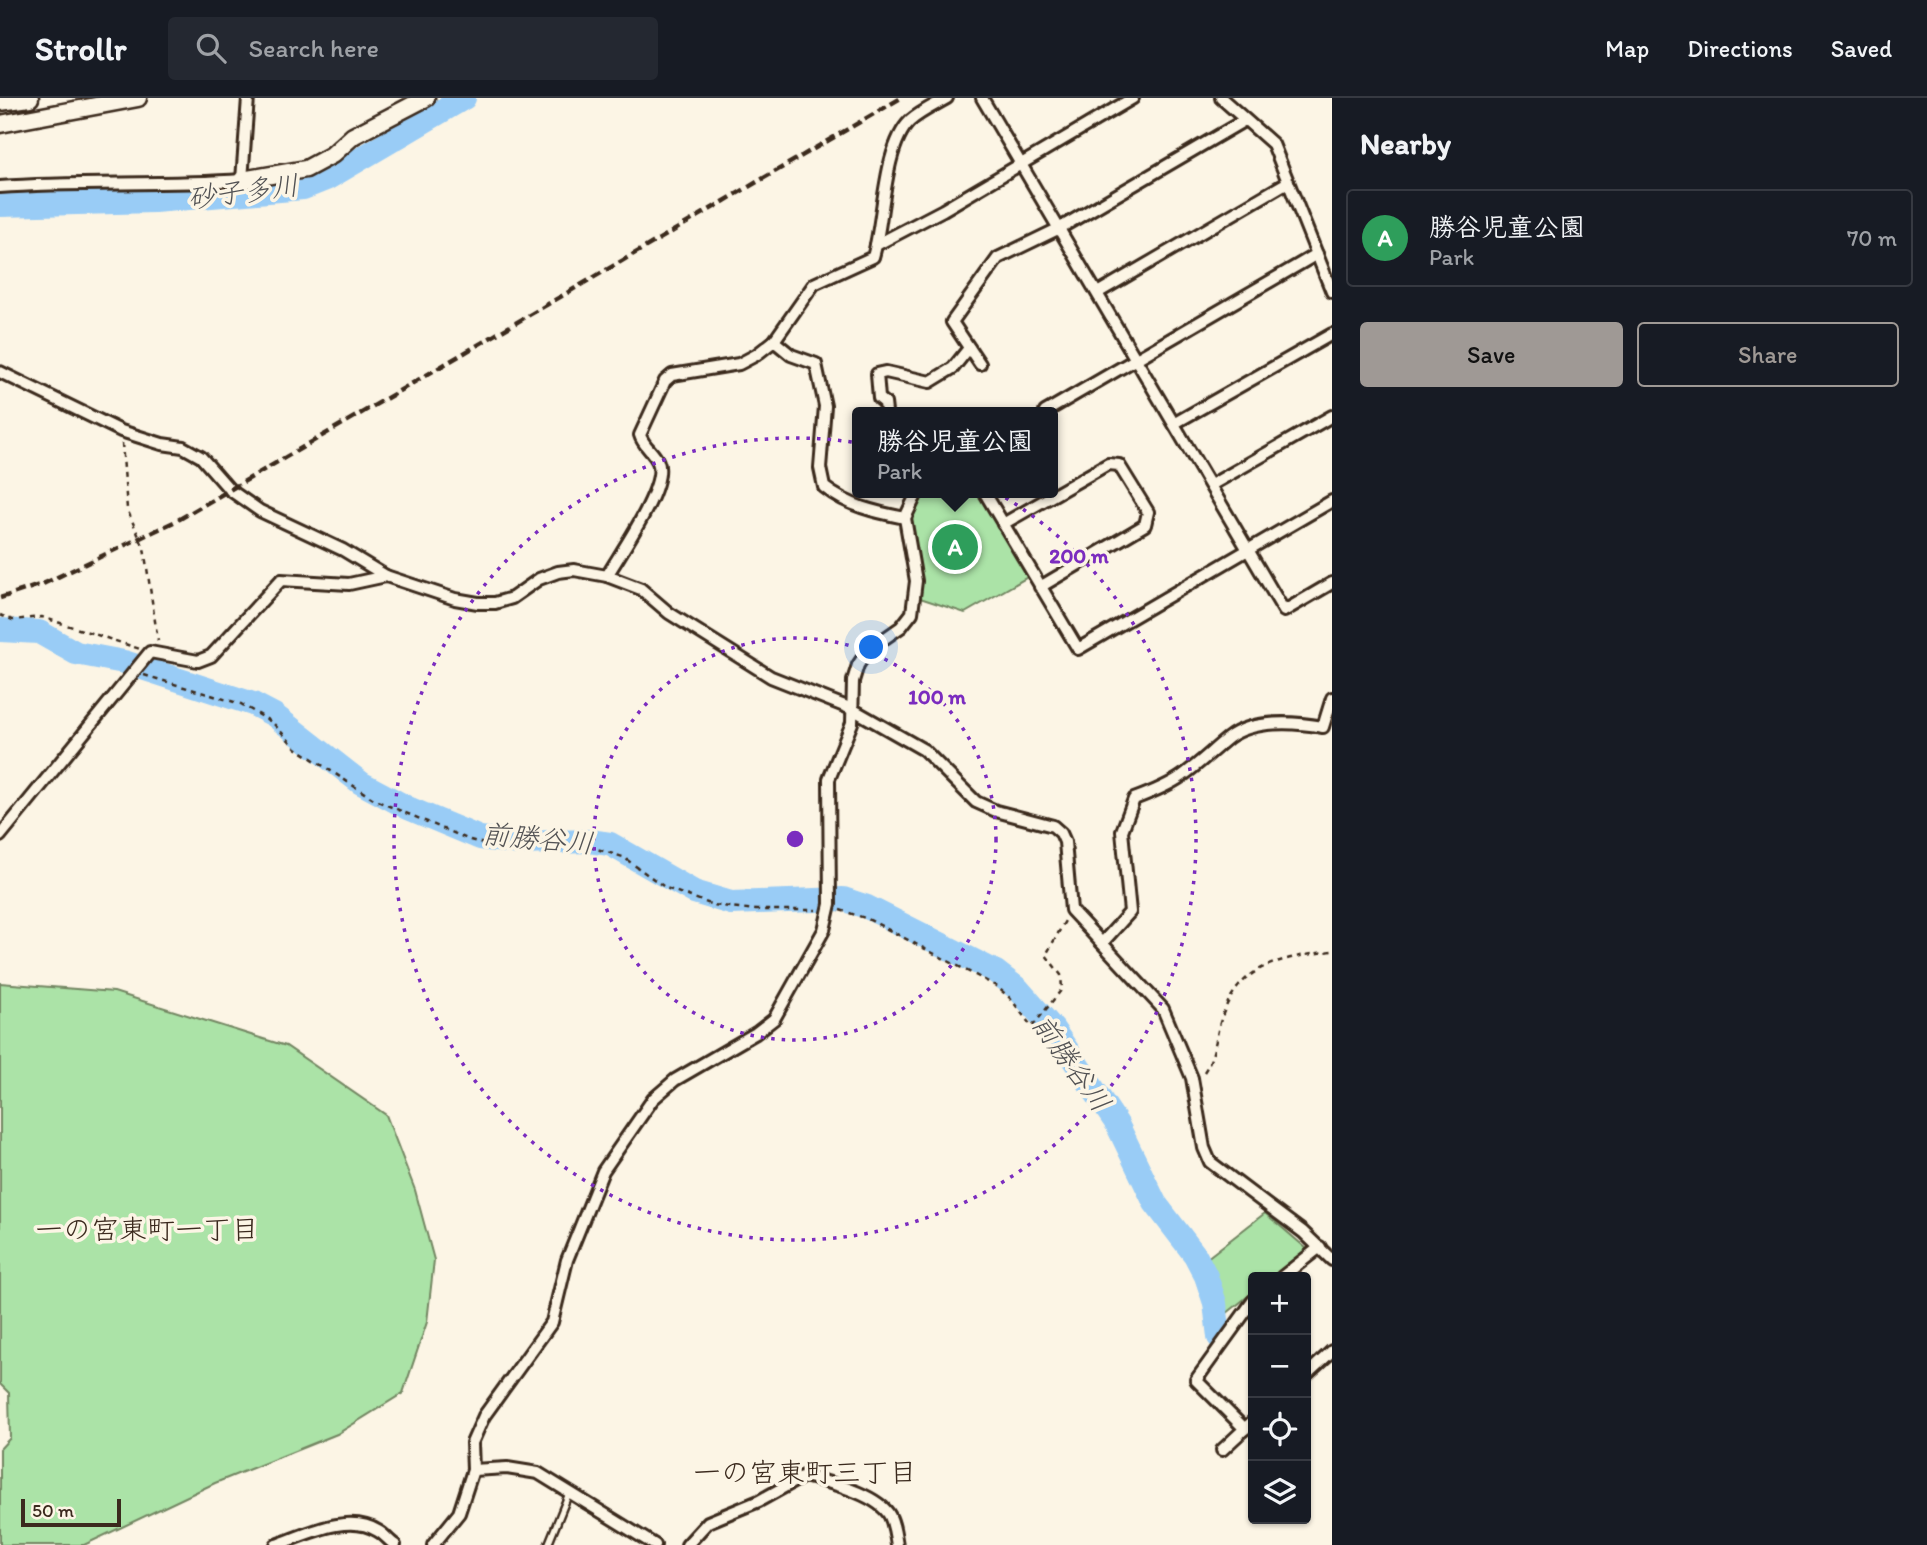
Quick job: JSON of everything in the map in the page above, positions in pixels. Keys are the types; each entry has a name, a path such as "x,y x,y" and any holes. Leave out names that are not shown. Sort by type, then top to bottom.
{"street":[{"path":"0,102 30,98"},
{"path":"0,124 138,98"},
{"path":"242,180 248,98"},
{"path":"0,187 184,184 242,180 306,169 332,155 353,136 426,98"},
{"path":"607,576 637,527 660,476 658,461 642,443 640,435 665,381 672,375 739,364 774,341 814,284 873,257 891,166 904,129 911,121 947,98"},
{"path":"982,98 1138,358 1284,611 1332,583"},
{"path":"876,245 1133,98"},
{"path":"1221,98 1273,144 1332,292"},
{"path":"980,364 951,322 998,258 1060,228 1245,120"},
{"path":"1099,292 1288,182"},
{"path":"1054,407 1317,254"},
{"path":"1175,423 1332,334"},
{"path":"774,341 791,355 816,364 825,406 820,468 824,488 836,497 866,510 905,517"},
{"path":"885,407 879,398 877,374 886,372 930,382 953,368 969,348"},
{"path":"0,372 121,431 162,444 183,447 201,457 230,490 260,511 342,550 386,576 455,599 495,603 512,598 558,572 573,570 607,576 641,589 669,613 771,677 852,709 924,750 976,802 996,811 1053,826 1062,833 1071,911 1103,942 1163,1010 1184,1054 1194,1087 1204,1147 1210,1161 1320,1247 1332,1260"},
{"path":"1211,485 1332,416"},
{"path":"1040,587 1144,525 1148,512 1119,465 1108,464 1058,493"},
{"path":"433,1545 459,1513 473,1470 472,1443 484,1416 552,1322 567,1260 603,1171 653,1099 675,1080 757,1033 774,1019 824,930 832,908 829,779 852,723 853,681 858,665 867,650 901,627 912,613 916,580 905,517 910,498"},
{"path":"988,498 1078,649 1332,501"},
{"path":"1003,524 1048,498"},
{"path":"0,836 154,652 198,661 211,656 281,580 349,584 386,576"},
{"path":"1103,942 1130,912 1122,831 1134,799 1181,777 1230,736 1244,729 1259,725 1304,723 1323,727 1332,698"},
{"path":"1288,1272 1320,1247"},
{"path":"1248,1308 1196,1380 1248,1424"},
{"path":"1311,1371 1332,1352"},
{"path":"1222,1450 1248,1426"},
{"path":"473,1470 507,1468 538,1473 655,1545"},
{"path":"687,1545 708,1522 759,1502 804,1476 837,1484 881,1506 891,1516 897,1545"},
{"path":"275,1545 336,1525 352,1524 376,1529 395,1545"}],"lane":[{"path":"548,1545 569,1492"}],"path":[{"path":"0,614 13,620 42,617 154,652 144,548 127,509 121,431"},
{"path":"135,672 241,704 273,723 296,748 375,800 470,840 488,845 584,845 623,857 666,888 713,905 756,910 832,908 868,919 996,986 1010,998 1032,1027 1062,989 1062,975 1046,955 1071,911"},
{"path":"1194,1087 1211,1061 1223,1015 1240,982 1262,965 1332,951"}],"green space":[{"path":"919,498 992,498 1031,575 965,613 920,598 908,529"},
{"path":"0,983 114,992 286,1046 386,1115 415,1190 434,1260 427,1322 403,1393 337,1434 215,1483 84,1545 0,1545 0,1449 10,1438 9,1393 0,1384"},
{"path":"1265,1213 1307,1249 1278,1272 1248,1272 1248,1296 1226,1314 1202,1262"}],"waterway":[{"name":"砂子多川","path":"0,205 154,201 303,188 328,178 464,98"},
{"name":"前勝谷川","path":"0,630 39,632 76,653 124,662 253,704 274,715 361,783 408,808 480,838 520,843 589,841 610,844 694,892 731,903 843,899 867,907 996,972 1018,989 1053,1029 1117,1124 1155,1203 1195,1255 1206,1276 1215,1303 1219,1337"}],"railway":[{"path":"0,598 45,583 178,520 901,98"}],"place":[{"name":"勝谷児童公園","path":"955,547"}],"district":[{"name":"一の宮東町一丁目","path":"147,1229"},
{"name":"一の宮東町三丁目","path":"805,1472"}]}
